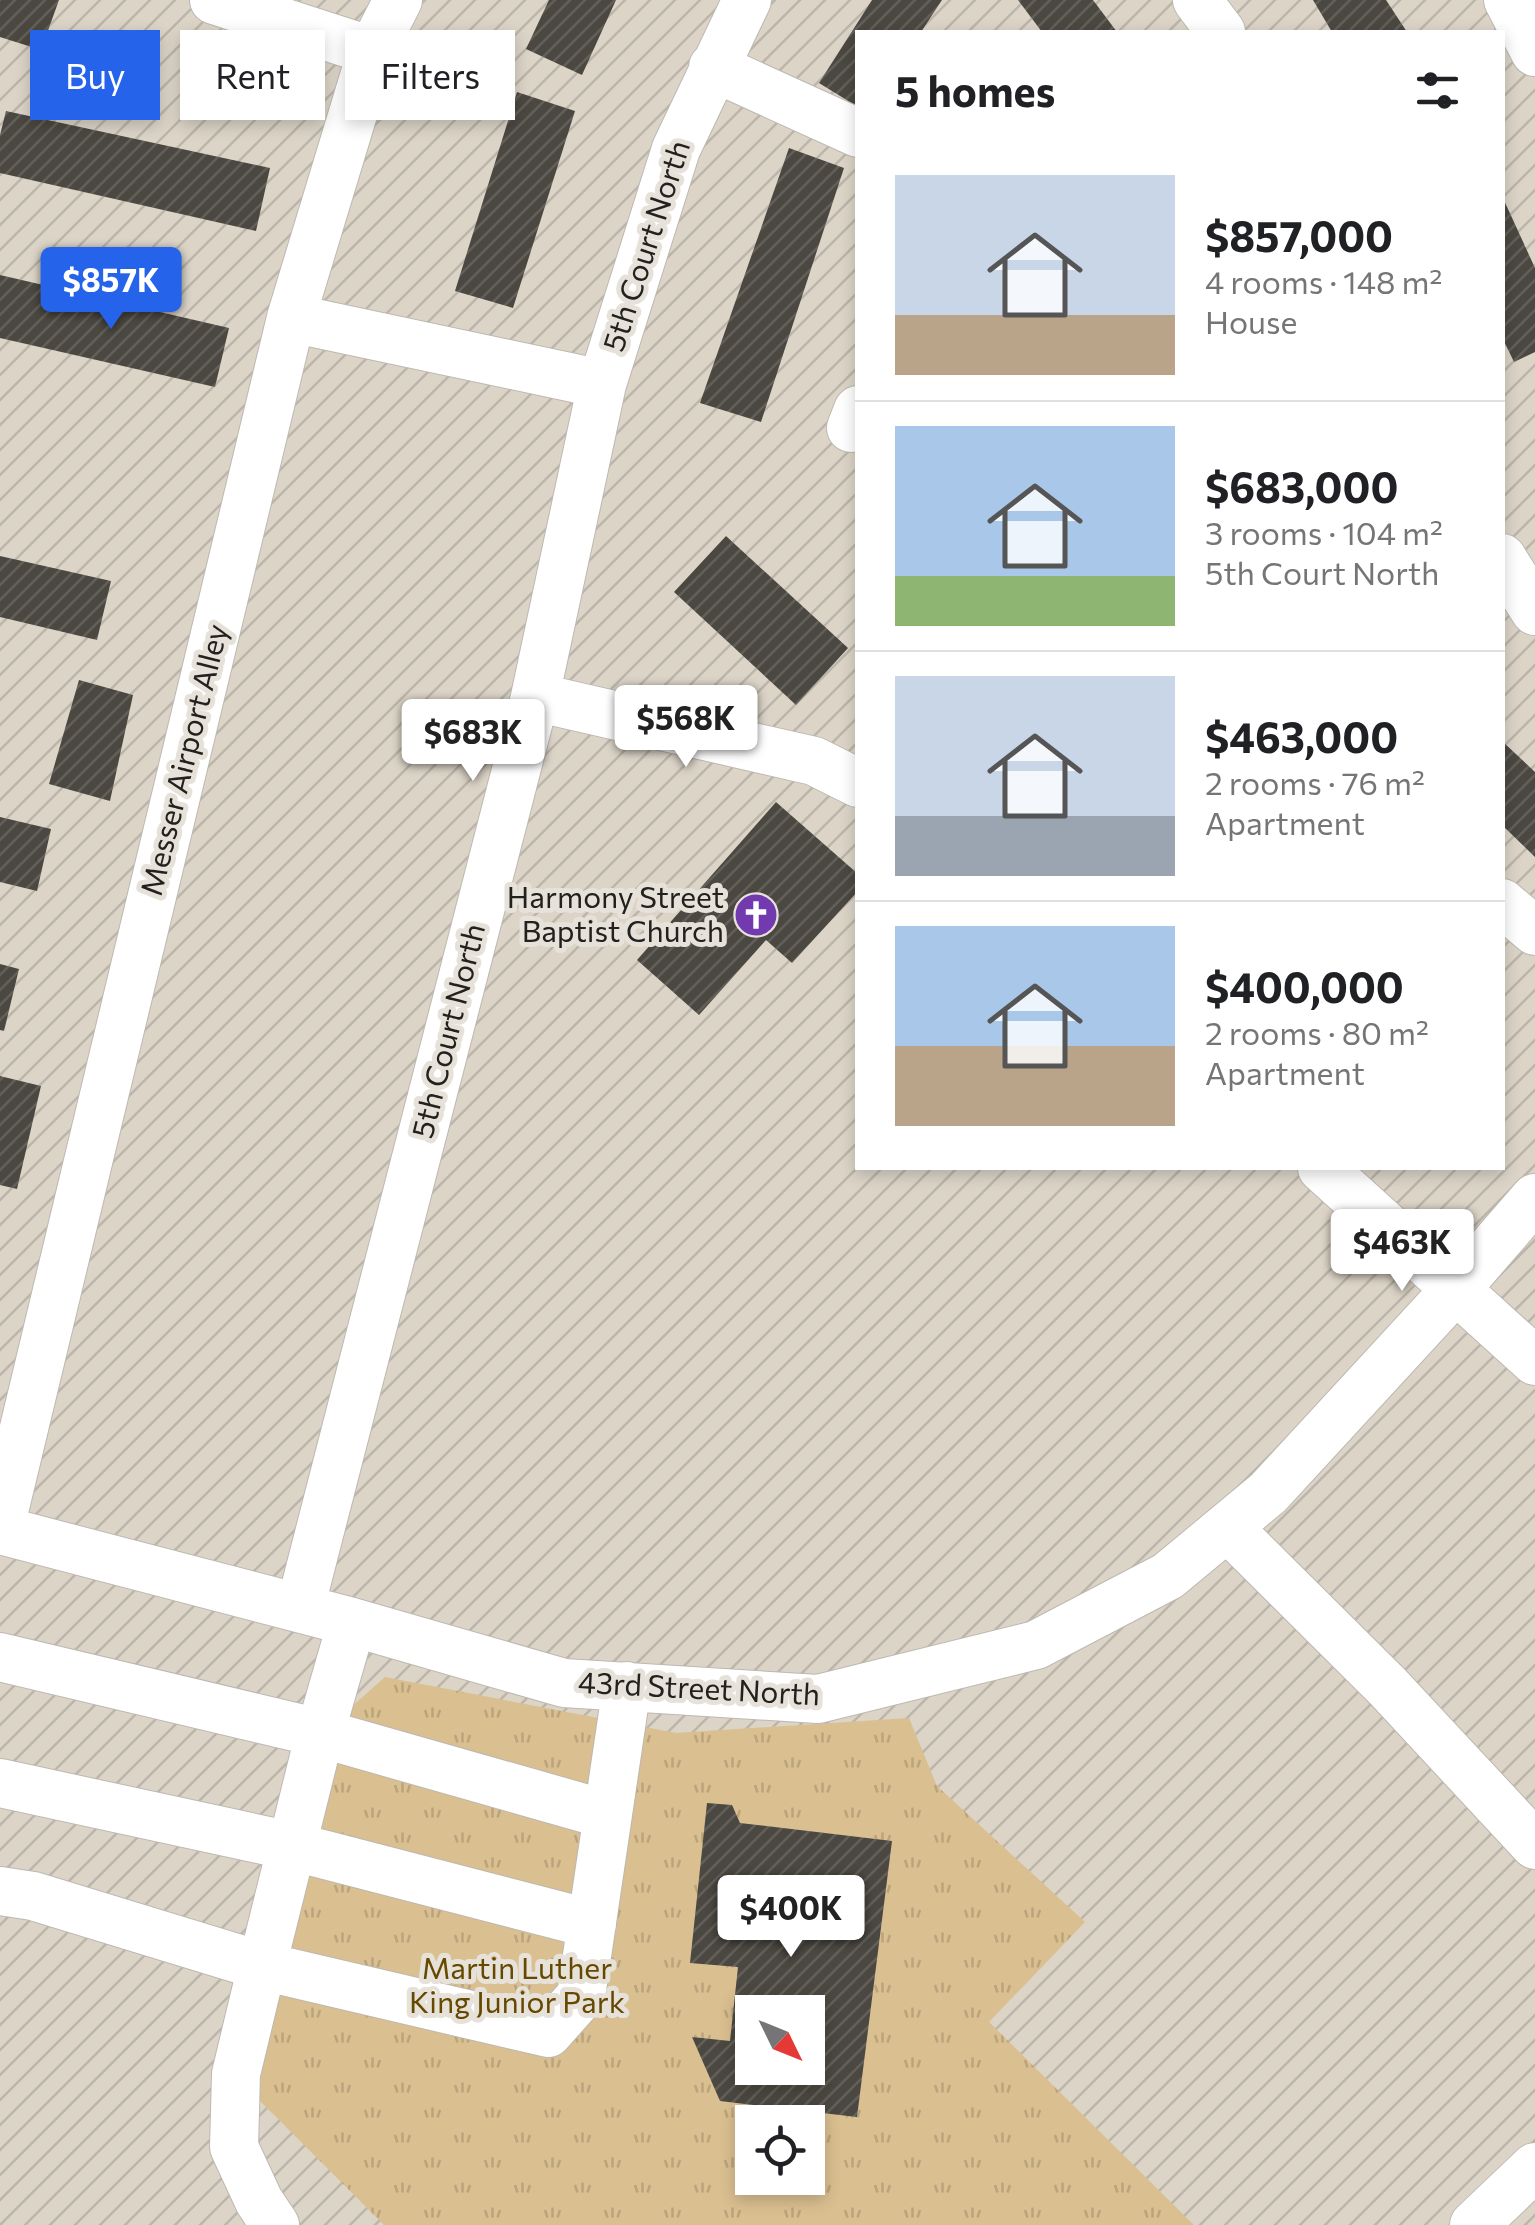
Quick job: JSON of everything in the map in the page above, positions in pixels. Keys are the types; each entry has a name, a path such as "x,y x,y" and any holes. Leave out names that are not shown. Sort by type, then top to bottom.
{"street":[{"path":"214,0 345,42"},
{"name":"Messer Airport Alley","path":"383,30 398,0"},
{"name":"5th Court North","path":"300,1608 535,698 602,384 676,149 747,0"},
{"path":"1197,0 1220,30"},
{"path":"1508,0 1535,52"},
{"path":"713,67 855,132"},
{"name":"Messer Airport Alley","path":"0,1529 291,318 351,120"},
{"path":"291,318 602,384"},
{"path":"1505,563 1535,612"},
{"path":"535,698 814,761 855,781"},
{"path":"1505,906 1535,931"},
{"path":"1324,1170 1535,1361"},
{"name":"43rd Street North","path":"0,1529 564,1682 818,1699 1036,1646 1168,1576 1268,1493 1535,1198"},
{"path":"1226,1527 1388,1687 1535,1845"},
{"path":"275,2225 234,2147 236,2074 320,1733 352,1622"},
{"path":"0,1657 320,1733 608,1815"},
{"path":"0,1891 33,1896 262,1966 548,2033 581,1996 627,1686"},
{"path":"0,1783 291,1846 592,1924"},
{"path":"1474,2225 1535,2167"}],"shaded area":[{"path":"0,0 1535,0 1535,2225 0,2225"}],"green space":[{"name":"Martin Luther King Junior Park","path":"385,1677 676,1733 909,1718 937,1786 1085,1922 989,2022 1194,2225 384,2225 245,2086 347,1711"}],"building":[{"path":"0,0 59,0 48,30 30,30 30,47 0,37"},
{"path":"549,0 616,0 582,75 526,49"},
{"path":"872,0 942,0 922,30 855,30 855,105 819,83"},
{"path":"1018,0 1093,0 1116,30 1040,30"},
{"path":"1313,0 1386,0 1406,30 1331,30"},
{"path":"517,92 575,111 513,308 455,291 508,120 515,120"},
{"path":"6,111 30,116 30,120 48,120 270,168 256,231 0,173 0,135"},
{"path":"789,148 844,168 761,422 700,403"},
{"path":"1505,203 1535,268 1535,352 1514,362 1505,343"},
{"path":"0,275 229,328 215,387 0,338"},
{"path":"726,536 848,648 796,705 674,592"},
{"path":"0,556 111,581 97,640 0,617"},
{"path":"79,680 133,695 110,801 49,784"},
{"path":"1505,744 1535,772 1535,857 1505,828"},
{"name":"Harmony Street Baptist Church","path":"776,802 855,871 855,894 792,963 766,940 699,1015 637,960"},
{"path":"0,817 51,829 37,891 0,882"},
{"path":"0,964 19,969 4,1031 0,1030"},
{"path":"0,1076 41,1086 17,1189 0,1185"},
{"path":"707,1803 732,1805 740,1823 892,1841 857,2117 825,2113 825,2105 720,2101 692,2037 730,2041 738,1967 690,1963"}],"place":[{"name":"Harmony Street Baptist Church","path":"756,915"}]}
